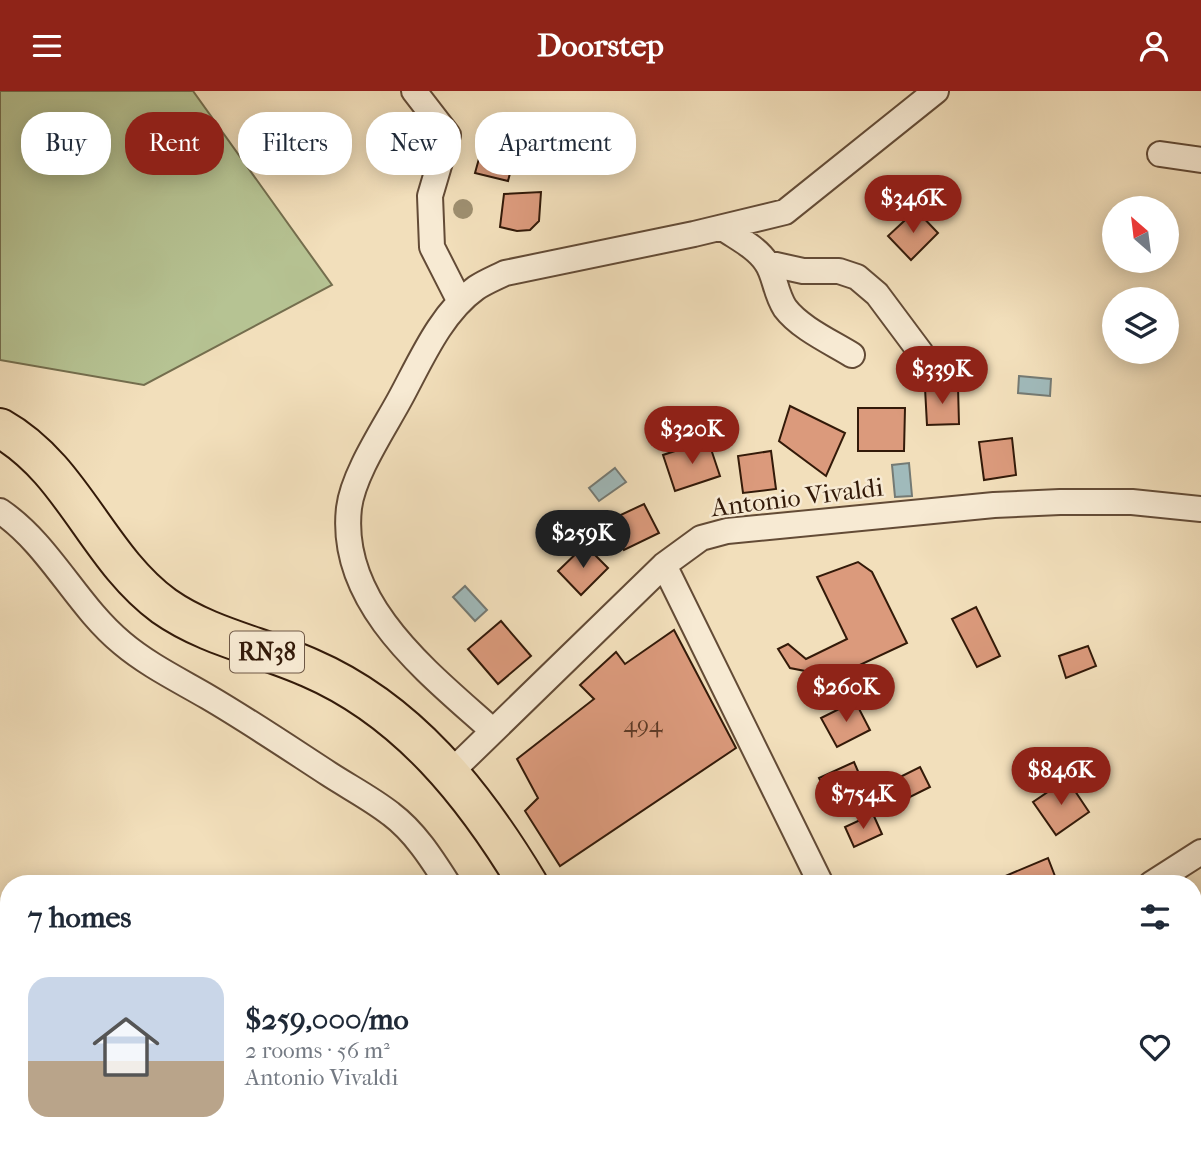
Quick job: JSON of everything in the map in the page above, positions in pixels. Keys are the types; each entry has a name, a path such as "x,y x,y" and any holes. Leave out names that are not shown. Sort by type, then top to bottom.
{"main road":[{"name":"RN38","path":"0,428 34,452 54,472 122,565 164,606 215,635 284,657 334,679 379,706 401,724 450,773 472,800 522,875"}],"street":[{"path":"414,91 448,135 430,196 432,247 460,302"},
{"path":"493,731 413,658 376,611 354,562 349,535 349,507 357,478 435,335 460,302 477,288 505,273 723,228 785,212 936,91"},
{"path":"1160,154 1201,160"},
{"path":"723,228 752,248 767,263 778,297 786,311 812,332 852,355"},
{"path":"767,263 803,271 839,271 857,277 877,294 921,353"},
{"name":"Antonio Vivaldi","path":"450,773 664,565 701,538 727,531 994,505 1132,502 1201,509"},
{"path":"0,511 36,544 94,616 121,642 146,661 241,717 392,815 418,841 443,875"},
{"path":"664,565 817,875"},
{"path":"1165,875 1201,852"}],"green space":[{"path":"0,91 193,91 208,112 125,112 125,175 224,175 224,134 238,154 238,175 253,175 332,285 144,385 0,360"}],"water":[{"path":"1019,376 1051,379 1050,396 1018,393"},
{"path":"909,463 912,496 895,497 892,465"},
{"path":"615,468 626,482 599,501 589,488"},
{"path":"465,586 487,610 475,621 453,597"}],"building":[{"path":"483,175 510,175 508,181"},
{"path":"541,192 539,221 530,230 517,231 500,227 504,194"},
{"path":"916,210 938,233 911,260 888,236"},
{"path":"958,386 959,424 927,425 925,388"},
{"path":"790,406 845,433 826,476 779,441"},
{"path":"858,408 905,408 904,451 858,451"},
{"path":"1012,438 1016,475 984,480 979,442"},
{"path":"708,440 720,476 675,491 663,455"},
{"path":"771,451 776,489 743,493 738,456"},
{"path":"644,504 659,533 624,550 610,520"},
{"path":"585,545 608,568 581,595 558,571"},
{"path":"858,562 872,572 907,643 817,685 810,672 790,668 778,649 788,644 806,659 847,639 817,577"},
{"path":"976,607 1000,656 977,667 952,619"},
{"path":"501,621 531,656 498,684 468,649"},
{"path":"674,630 736,748 560,866 525,811 538,798 517,759 594,699 580,685 616,652 625,664"},
{"path":"1088,646 1096,666 1066,678 1059,656"},
{"path":"855,701 870,730 837,747 821,718"},
{"path":"854,762 867,792 834,808 819,778"},
{"path":"920,767 930,787 902,801 892,781"},
{"path":"1067,779 1089,812 1056,835 1033,802"},
{"path":"873,814 882,834 854,847 845,827"},
{"path":"1048,858 1055,875 1008,875"}]}
